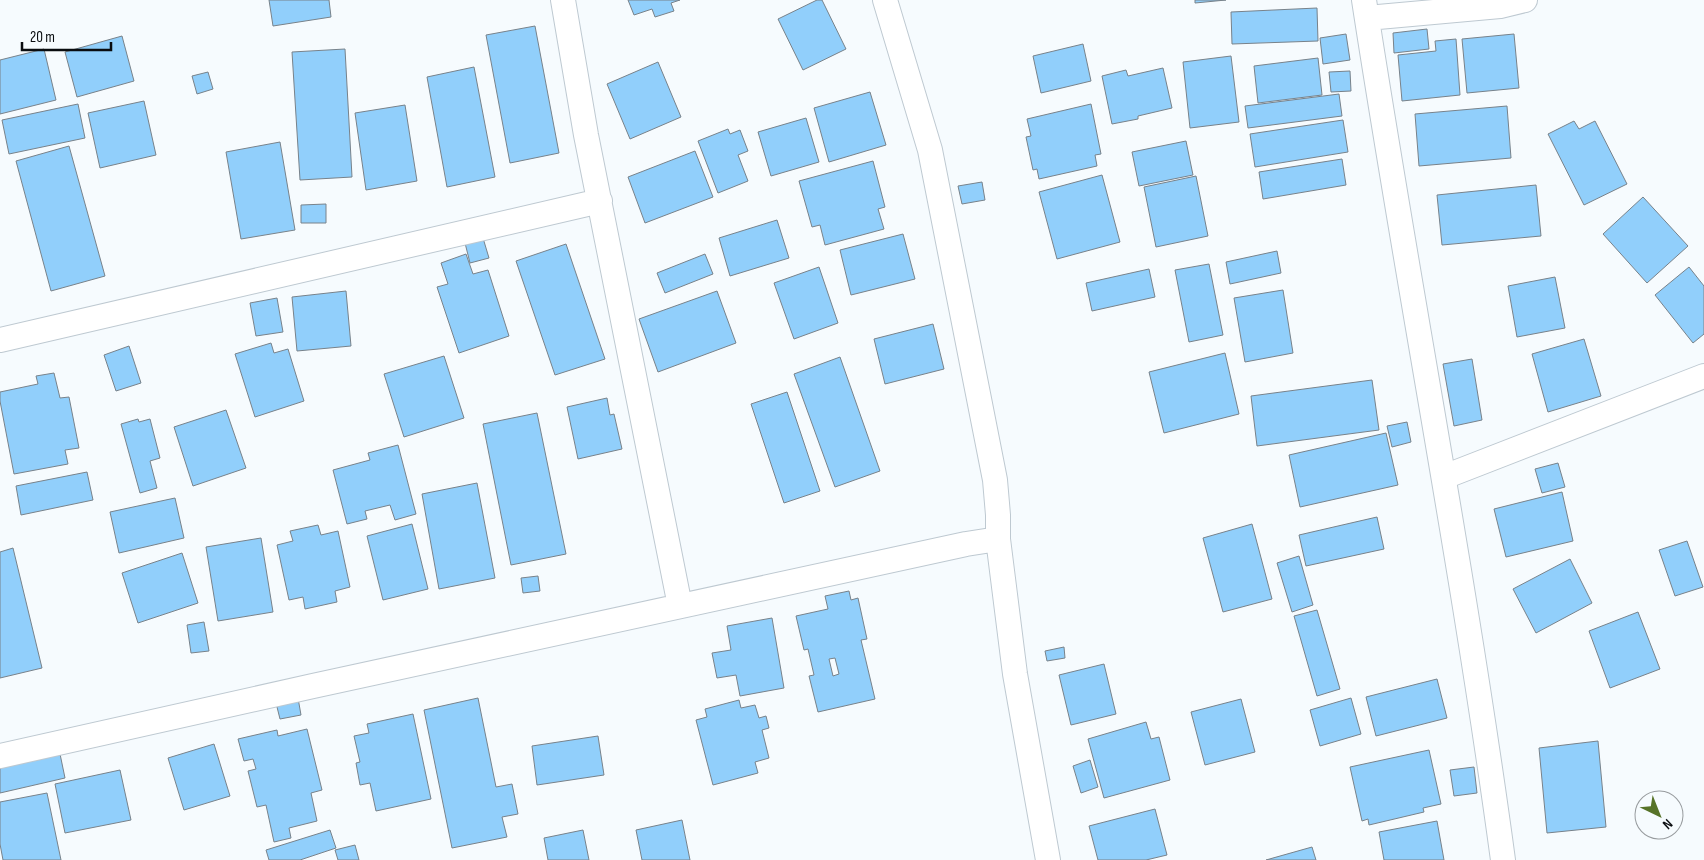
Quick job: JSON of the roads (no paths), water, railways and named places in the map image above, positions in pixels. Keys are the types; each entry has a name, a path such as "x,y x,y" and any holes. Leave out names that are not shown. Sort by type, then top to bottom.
{"street":[{"path":"563,0 600,201 680,606"},
{"path":"885,0 930,150 995,480 998,539 1014,674 1048,860"},
{"path":"1503,860 1488,746 1366,9 1500,6 1525,0"},
{"path":"0,340 600,201"},
{"path":"1444,477 1704,376"},
{"path":"0,756 322,683 966,544 998,539"}]}
